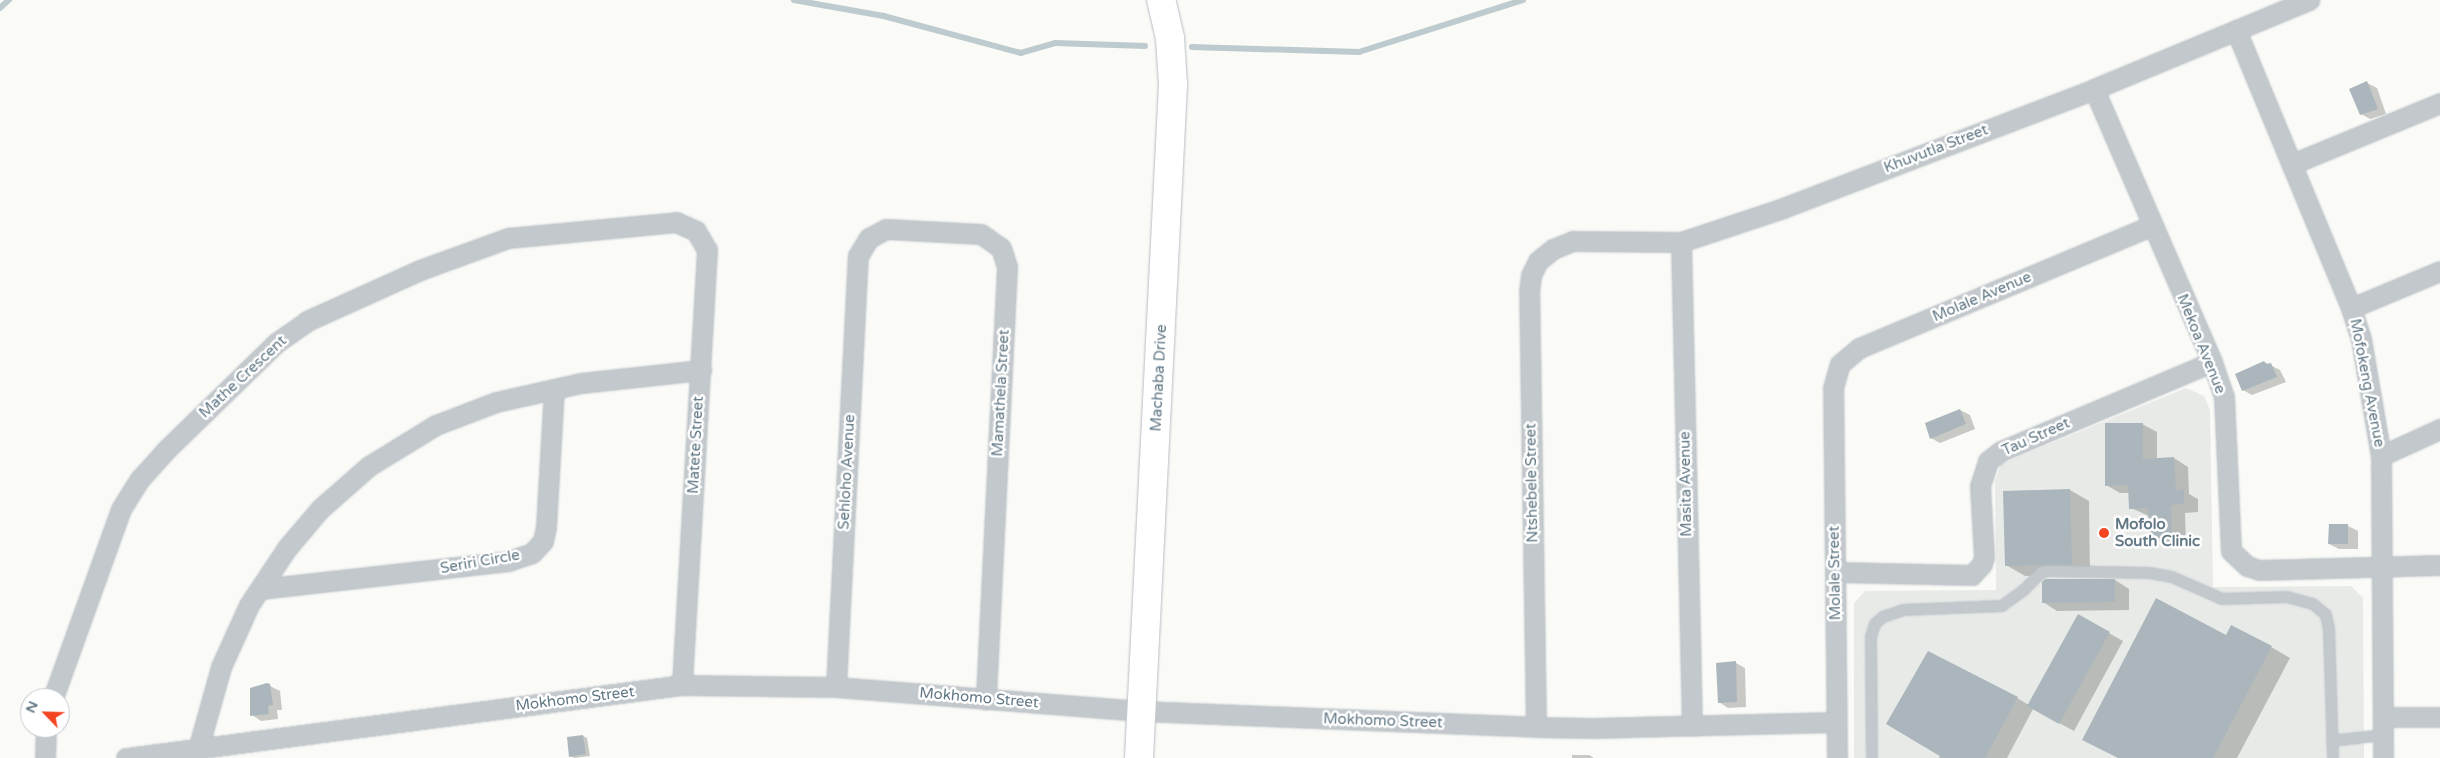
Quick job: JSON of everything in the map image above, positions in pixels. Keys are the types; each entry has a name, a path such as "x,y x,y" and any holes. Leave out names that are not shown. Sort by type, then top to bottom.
{"street":[{"name":"Machaba Drive","path":"1140,758 1173,85 1170,38 1161,0"},
{"name":"Khuvutla Street","path":"1553,249 1573,241 1681,242 1783,208 2094,89 2309,0"},
{"name":"Mofokeng Avenue","path":"2236,30 2352,308 2361,339 2381,456 2380,567 2384,758"},
{"name":"Mekoa Avenue","path":"2094,89 2151,226 2212,362 2224,397 2230,470 2231,551 2238,560 2259,570 2440,565"},
{"path":"2292,164 2440,103"},
{"name":"Matete Street","path":"676,222 696,231 707,250 682,685"},
{"name":"Mathe Crescent","path":"57,688 126,501 140,479 165,451 276,343 316,317 420,270 508,238 676,222"},
{"name":"Molale Avenue","path":"1833,388 1840,364 1860,348 2151,226"},
{"name":"Mamathela Street","path":"858,256 869,238 886,229 981,234 1001,248 1006,257 986,699"},
{"name":"Masita Avenue","path":"1681,242 1692,726"},
{"name":"Ntshebele Street","path":"1536,726 1529,292 1531,275 1538,261 1553,249"},
{"name":"Sehloho Avenue","path":"836,687 858,256"},
{"path":"2352,308 2440,271"},
{"name":"Tau Street","path":"1835,572 1972,575 1982,564 1984,557 1980,486 1988,461 2001,451 2212,362"},
{"path":"198,749 221,667 249,605 287,548 320,509 369,466 402,443 436,425 496,402 554,389 701,370"},
{"name":"Molale Street","path":"1833,388 1837,758"},
{"name":"Seriri Circle","path":"260,589 508,561 532,553 542,541 546,527 554,389"},
{"path":"2381,456 2440,429"},
{"name":"Mokhomo Street","path":"126,758 682,685 836,687 1141,711 1536,726 1692,726 1836,722"},
{"path":"2383,726 2440,716"},
{"path":"45,758 46,738"}],"lane":[{"path":"1872,758 1871,637 1875,624 1883,617 1903,610 2002,606 2024,590 2042,572 2050,571 2150,573 2172,577 2206,595 2222,599 2287,597 2314,604 2326,615 2329,629 2333,758"},
{"path":"2332,741 2383,726"}],"shaded area":[{"name":"Mofolo South Clinic","path":"2186,388 2204,396 2210,410 2213,587 2351,586 2363,598 2364,758 1854,758 1854,603 1865,591 1996,590 1995,481 2001,464"}],"building":[{"path":"2367,81 2378,109 2360,115 2349,89"},
{"path":"2264,361 2266,364 2271,363 2277,377 2242,391 2235,374"},
{"path":"1960,409 1966,424 1930,439 1925,423"},
{"path":"2105,423 2143,423 2143,459 2174,457 2176,491 2184,489 2184,504 2171,505 2172,536 2149,537 2148,508 2129,509 2128,485 2105,486"},
{"path":"2070,489 2072,565 2005,566 2003,491"},
{"path":"2329,524 2348,524 2348,544 2328,544"},
{"path":"2045,579 2115,579 2115,602 2042,603 2042,582"},
{"path":"2156,598 2226,635 2231,625 2272,646 2213,758 2118,758 2082,740"},
{"path":"2078,614 2110,632 2059,724 2027,706"},
{"path":"1928,651 2018,697 1985,758 1943,758 1886,724"},
{"path":"1736,661 1737,702 1718,703 1716,663"},
{"path":"267,683 270,684 273,705 268,706 269,714 250,716 250,688"},
{"path":"583,735 586,754 569,757 567,737"}],"waterway":[{"path":"0,8 9,0"},
{"path":"794,0 884,16 1021,53 1055,43 1145,46"},
{"path":"1192,47 1359,52 1523,0"}],"place":[{"name":"Mofolo South Clinic","path":"2104,533"}]}
